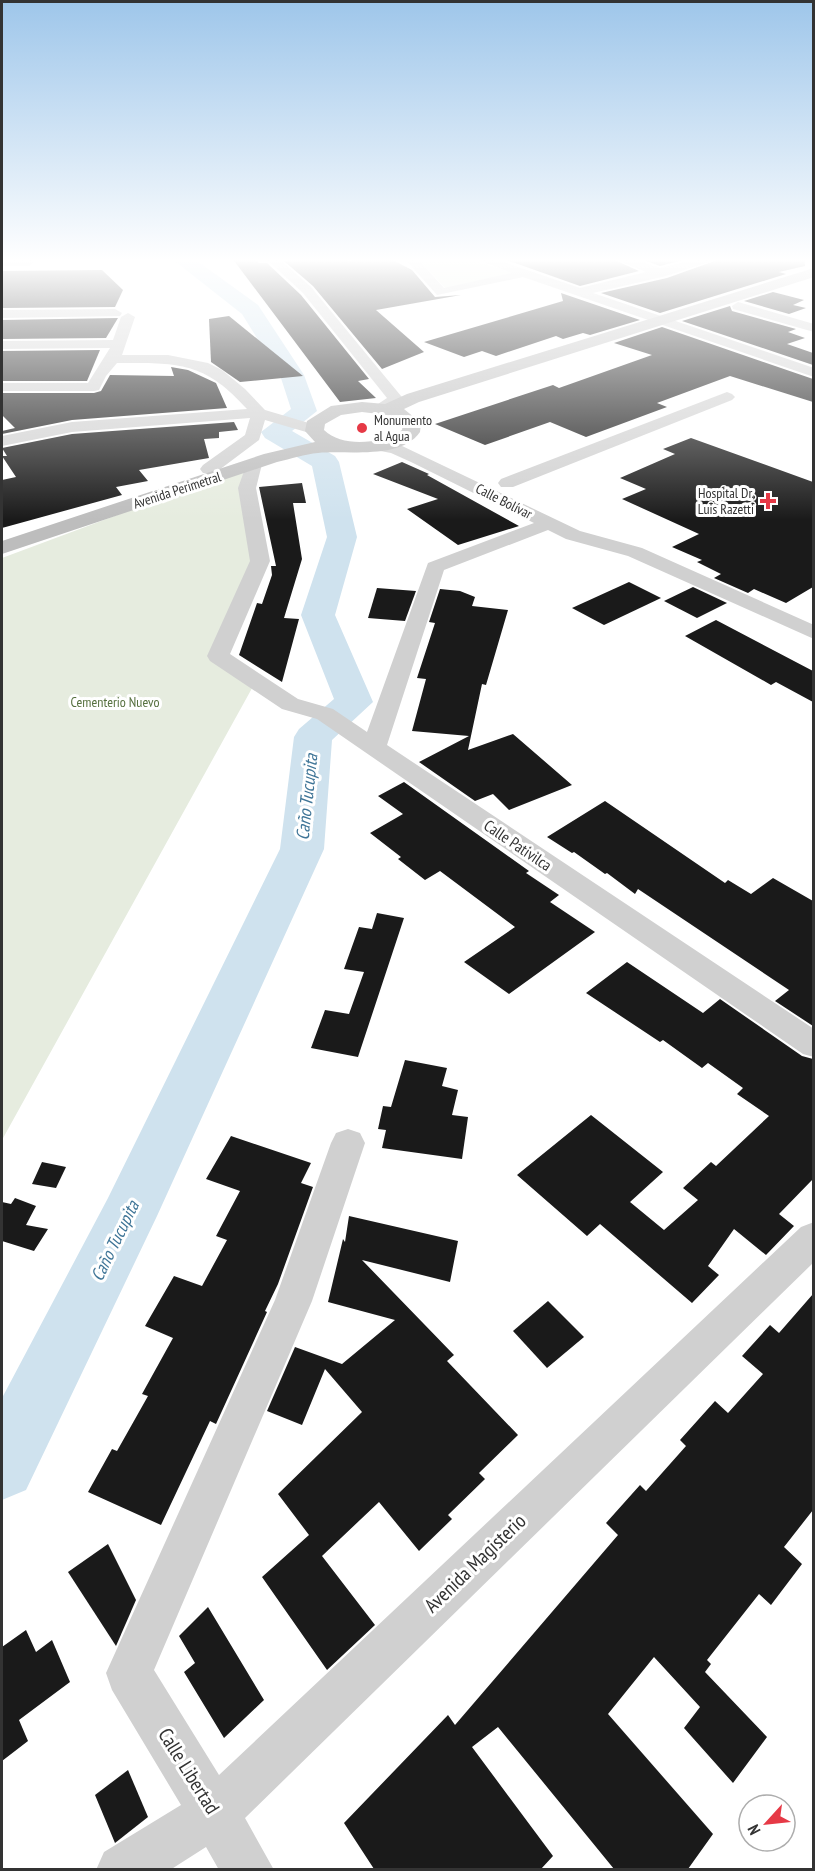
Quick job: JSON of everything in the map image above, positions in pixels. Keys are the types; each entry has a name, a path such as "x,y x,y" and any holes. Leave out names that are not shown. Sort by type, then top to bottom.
{"street":[{"path":"2,387 94,387 99,375 113,359 118,345"},
{"path":"352,345 396,399 383,409"},
{"path":"383,409 413,398 595,345"},
{"path":"113,359 168,359 202,366 217,373 240,392 259,413 276,420 299,439 319,418 337,410 383,409 403,415 415,431 427,409 449,398 605,345"},
{"path":"731,345 813,373"},
{"path":"507,483 727,397"},
{"path":"2,441 72,427 259,413"},
{"path":"209,470 253,437 259,413"},
{"name":"Avenida Perimetral","path":"2,533 209,470 299,439 356,447 376,446 398,441 415,431"},
{"name":"Avenida Perimetral","path":"2,548 254,464 299,439"},
{"name":"Calle Bolívar","path":"376,446 394,448 573,535 634,552 813,633"},
{"name":"Calle Bolívar","path":"439,449 537,498"},
{"name":"Calle Pativilca","path":"254,464 247,488 260,561 218,656 290,704 325,714 813,1045"},
{"name":"Calle Bolívar","path":"578,517 599,527 634,552"},
{"path":"375,747 435,567 549,523"},
{"name":"Calle Libertad","path":"248,1869 129,1673 293,1301 348,1143"},
{"name":"Avenida Magisterio","path":"122,1869 215,1813 813,1238"}],"green space":[{"name":"Cementerio Nuevo","path":"254,464 258,551 218,656 256,681 2,1140 2,558"}],"building":[{"path":"210,345 265,345 303,376 240,382 211,362"},
{"path":"297,345 342,345 369,379 358,381 376,398 340,402"},
{"path":"362,345 416,345 424,352 382,369"},
{"path":"433,345 528,345 496,356 482,351 464,357"},
{"path":"621,345 715,345 813,379 813,402 730,376 657,403 667,407 586,437 550,422 485,445 435,424 553,385 559,388 652,355"},
{"path":"754,345 791,345 813,353 813,365"},
{"path":"100,350 87,381 2,381 2,351"},
{"path":"171,367 188,370 216,383 227,408 72,420 2,434 2,431 15,428 2,415 2,393 94,393 101,391 110,375 174,376"},
{"path":"234,422 238,430 219,432 219,438 204,439 209,458 139,470 148,481 116,487 122,495 2,528 2,480 16,477 2,456 7,456 2,448 72,434"},
{"path":"691,438 813,482 813,587 786,603 754,589 748,593 714,578 721,574 697,562 702,560 672,547 699,534 622,499 646,489 620,478 675,454 663,449"},
{"path":"402,462 429,474 427,475 519,526 458,545 407,509 438,499 373,474"},
{"path":"302,483 306,503 293,503 302,559 284,618 299,619 282,682 239,655 257,603 262,604 272,575 271,566 276,566 259,487"},
{"path":"629,582 661,598 604,625 572,608"},
{"path":"693,587 727,603 697,618 664,601"},
{"path":"377,588 416,591 405,621 368,618"},
{"path":"440,589 460,591 475,597 472,606 508,610 486,685 482,684 468,750 513,734 572,785 509,810 493,794 475,801 419,762 469,736 412,731 426,679 417,678 435,623 429,622"},
{"path":"716,620 813,671 813,702 776,682 771,685 685,636"},
{"path":"404,782 529,871 526,873 559,895 550,902 595,932 509,994 464,962 515,927 440,871 425,880 398,859 401,857 370,833 403,814 378,796"},
{"path":"605,801 725,883 728,880 751,894 773,878 813,901 813,1026 775,1001 789,990 638,889 635,894 607,873 605,874 574,852 572,853 547,837"},
{"path":"377,913 404,918 358,1057 311,1048 325,1010 349,1014 364,972 344,969 359,927 372,929"},
{"path":"627,962 703,1013 720,999 802,1056 813,1059 813,1179 779,1214 794,1226 766,1255 734,1229 708,1266 719,1275 692,1303 600,1224 587,1236 517,1175 591,1115 663,1172 630,1202 664,1230 698,1200 683,1188 711,1162 716,1166 769,1116 737,1094 743,1088 708,1063 702,1068 663,1040 660,1042 586,993"},
{"path":"405,1060 447,1068 442,1086 458,1090 452,1115 468,1117 462,1159 382,1148 386,1130 378,1129 383,1106 391,1107"},
{"path":"231,1136 311,1163 301,1183 313,1187 278,1284 265,1311 267,1312 216,1424 210,1421 161,1525 88,1492 112,1449 117,1451 148,1396 142,1394 173,1338 145,1326 174,1276 202,1286 227,1240 216,1236 240,1191 206,1179"},
{"path":"42,1162 66,1167 56,1188 32,1184"},
{"path":"15,1198 36,1206 26,1225 48,1229 34,1251 2,1241 2,1202 11,1204"},
{"path":"349,1216 458,1241 450,1282 362,1260 454,1355 447,1361 518,1435 479,1473 485,1479 448,1515 452,1519 419,1551 379,1502 322,1556 375,1625 327,1670 262,1577 309,1535 278,1494 362,1412 325,1369 302,1425 267,1411 295,1347 342,1364 395,1320 328,1302 343,1239 345,1242"},
{"path":"813,1294 813,1510 784,1547 802,1564 771,1605 759,1594 707,1660 711,1664 705,1672 767,1737 733,1783 684,1728 700,1707 654,1657 608,1714 713,1834 688,1869 614,1869 498,1727 472,1747 553,1856 541,1869 374,1869 344,1823 448,1715 455,1725 618,1535 606,1523 640,1485 646,1491 686,1446 680,1440 715,1401 728,1413 763,1374 742,1356 770,1325 779,1333"},
{"path":"548,1301 584,1337 547,1368 513,1331"},
{"path":"108,1544 136,1600 116,1646 68,1572"},
{"path":"208,1607 264,1700 224,1738 184,1672 195,1663 179,1636"},
{"path":"26,1630 36,1652 52,1640 70,1682 19,1720 28,1741 2,1761 2,1647"},
{"path":"128,1770 148,1817 115,1843 95,1795"}],"waterway":[{"name":"Caño Tucupita","path":"2,1466 128,1216 302,849 313,737 354,702 318,615 342,537 325,462 274,432 304,411 292,375 273,345"}],"place":[{"name":"Monumento al Agua","path":"362,428"},
{"name":"Hospital Dr. Luis Razetti","path":"768,501"}]}
